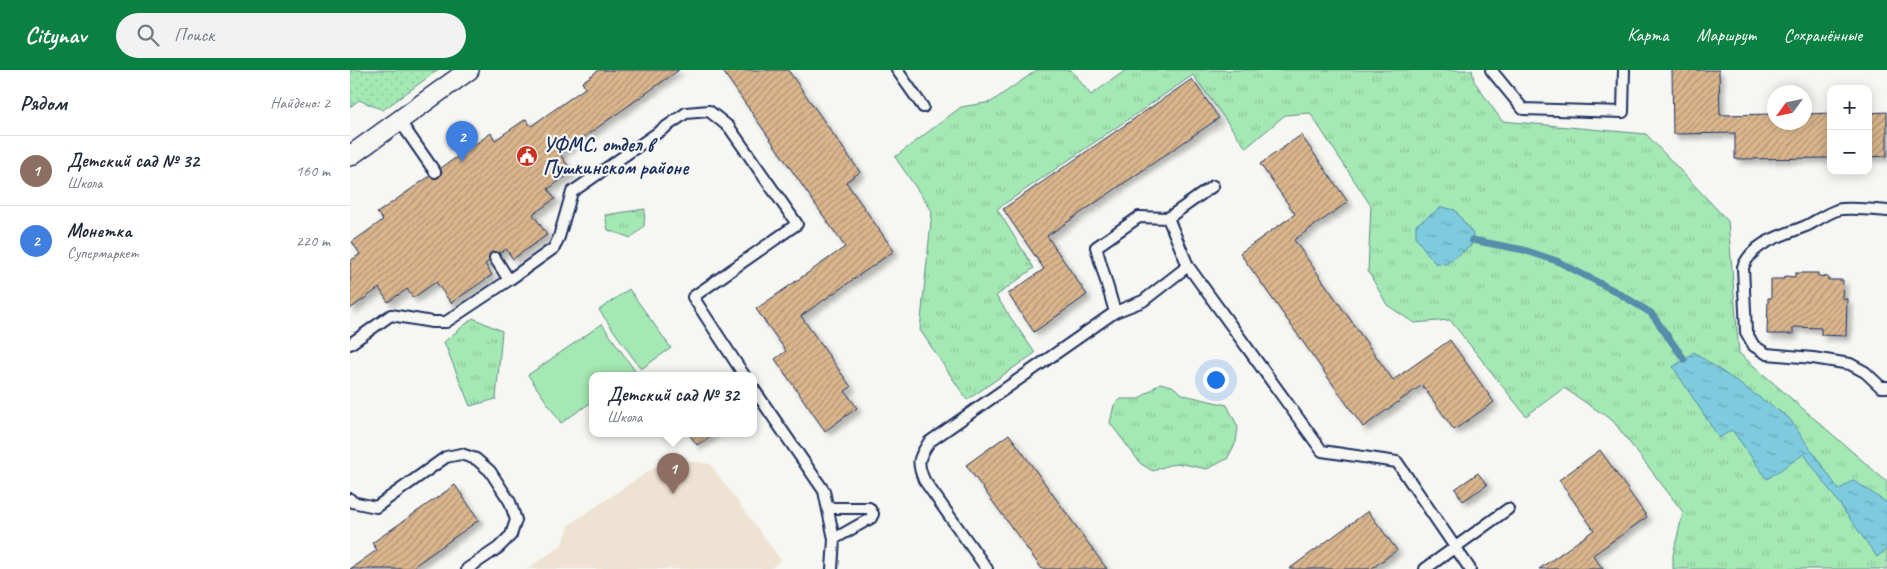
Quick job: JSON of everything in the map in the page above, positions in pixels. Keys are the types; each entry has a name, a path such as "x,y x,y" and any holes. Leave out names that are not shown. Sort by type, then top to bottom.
{"street":[{"path":"350,156 469,70"}],"lane":[{"path":"897,70 924,107"},
{"path":"1491,70 1523,109 1623,112 1624,70"},
{"path":"350,344 391,315 432,322 446,322 554,248 572,192 686,113 709,111 729,127 797,224 693,297 742,372"},
{"path":"399,120 435,172"},
{"path":"1114,312 1096,247 1139,217 1168,218 1213,186"},
{"path":"1887,211 1838,210 1767,242 1754,250 1747,258 1743,267 1746,332 1754,346 1767,354 1850,364 1865,372 1881,387 1887,387"},
{"path":"1168,218 1188,266 1322,451 1398,462 1454,548 1470,569"},
{"path":"495,258 509,280"},
{"path":"987,569 924,480 919,469 919,459 929,442 1114,312 1143,301 1188,266"},
{"path":"757,394 824,491 834,539 832,569"},
{"path":"350,499 352,502 376,507 446,457 461,454 476,459 490,471 510,502 516,520 511,535 498,548 467,569"},
{"path":"828,508 868,508 874,514 871,518 834,539"},
{"path":"1425,569 1508,509"}],"shaded area":[{"path":"668,458 710,464 781,560 770,569 527,569 561,546 570,524"}],"green space":[{"path":"350,70 438,70 383,110 359,100 350,107"},
{"path":"1037,70 1071,70 1091,95 1126,70 1472,70 1474,81 1502,121 1646,134 1728,221 1739,353 1887,482 1887,569 1673,569 1673,555 1683,512 1613,421 1564,388 1526,416 1450,320 1414,323 1387,305 1368,271 1371,206 1310,113 1285,115 1246,148 1193,75 997,209 1034,268 996,296 1035,353 967,400 920,330 932,211 895,157 961,107 991,102"},
{"path":"645,209 644,226 631,238 608,230 605,215"},
{"path":"629,289 671,348 641,369 599,310"},
{"path":"473,318 502,331 496,399 470,406 444,342"},
{"path":"602,324 635,371 589,372 589,404 561,423 528,375"},
{"path":"1160,383 1172,386 1184,395 1227,405 1238,427 1236,442 1227,459 1207,469 1183,464 1169,465 1153,471 1141,464 1110,423 1114,405 1121,399 1139,399"}],"water":[{"path":"1442,207 1455,210 1473,234 1471,246 1446,264 1435,263 1416,238 1416,225"},
{"path":"1694,352 1789,418 1839,490 1853,480 1887,503 1887,549 1877,557 1804,454 1767,479 1732,430 1719,438 1673,367"}],"building":[{"path":"599,70 679,70 560,154 572,172 548,189 555,199 533,214 547,235 513,259 506,249 485,264 492,275 451,303 436,282 413,298 407,289 388,302 379,288 350,309 350,261 360,254 352,242 383,220 377,213 491,133 495,140 526,119 531,126 585,88 582,82"},
{"path":"722,70 788,70 860,172 846,182 894,251 801,316 851,387 845,391 857,408 825,431 775,359 786,351 756,309 845,247"},
{"path":"1672,70 1719,70 1720,115 1767,114 1767,130 1812,130 1812,114 1827,113 1827,158 1735,159 1735,133 1673,134"},
{"path":"1192,79 1219,118 1047,236 1087,295 1034,332 1008,294 1044,269 1003,209"},
{"path":"1887,112 1887,156 1872,157 1872,113"},
{"path":"1301,135 1348,202 1294,240 1393,380 1450,340 1494,402 1454,430 1422,385 1363,427 1240,253 1295,214 1260,164"},
{"path":"1795,273 1818,273 1818,276 1828,277 1828,280 1843,280 1842,299 1847,299 1846,336 1821,335 1821,328 1793,327 1793,334 1767,334 1768,298 1771,298 1771,279 1784,279 1785,276 1795,277"},
{"path":"1009,434 1107,569 1042,569 966,465"},
{"path":"691,437 710,437 697,445"},
{"path":"1600,450 1647,517 1593,555 1603,569 1539,569 1594,530 1559,480"},
{"path":"1478,473 1487,485 1463,501 1455,489"},
{"path":"455,485 479,520 410,569 350,569 377,550 372,543"},
{"path":"1368,511 1397,550 1371,569 1289,569"}],"waterway":[{"path":"1472,240 1524,250 1557,261 1615,291 1651,313 1684,359"}],"place":[{"name":"УФМС, отдел в Пушкинском районе","path":"527,156"},
{"name":"Монетка","path":"462,162"},
{"name":"Детский сад № 32","path":"673,494"}]}
